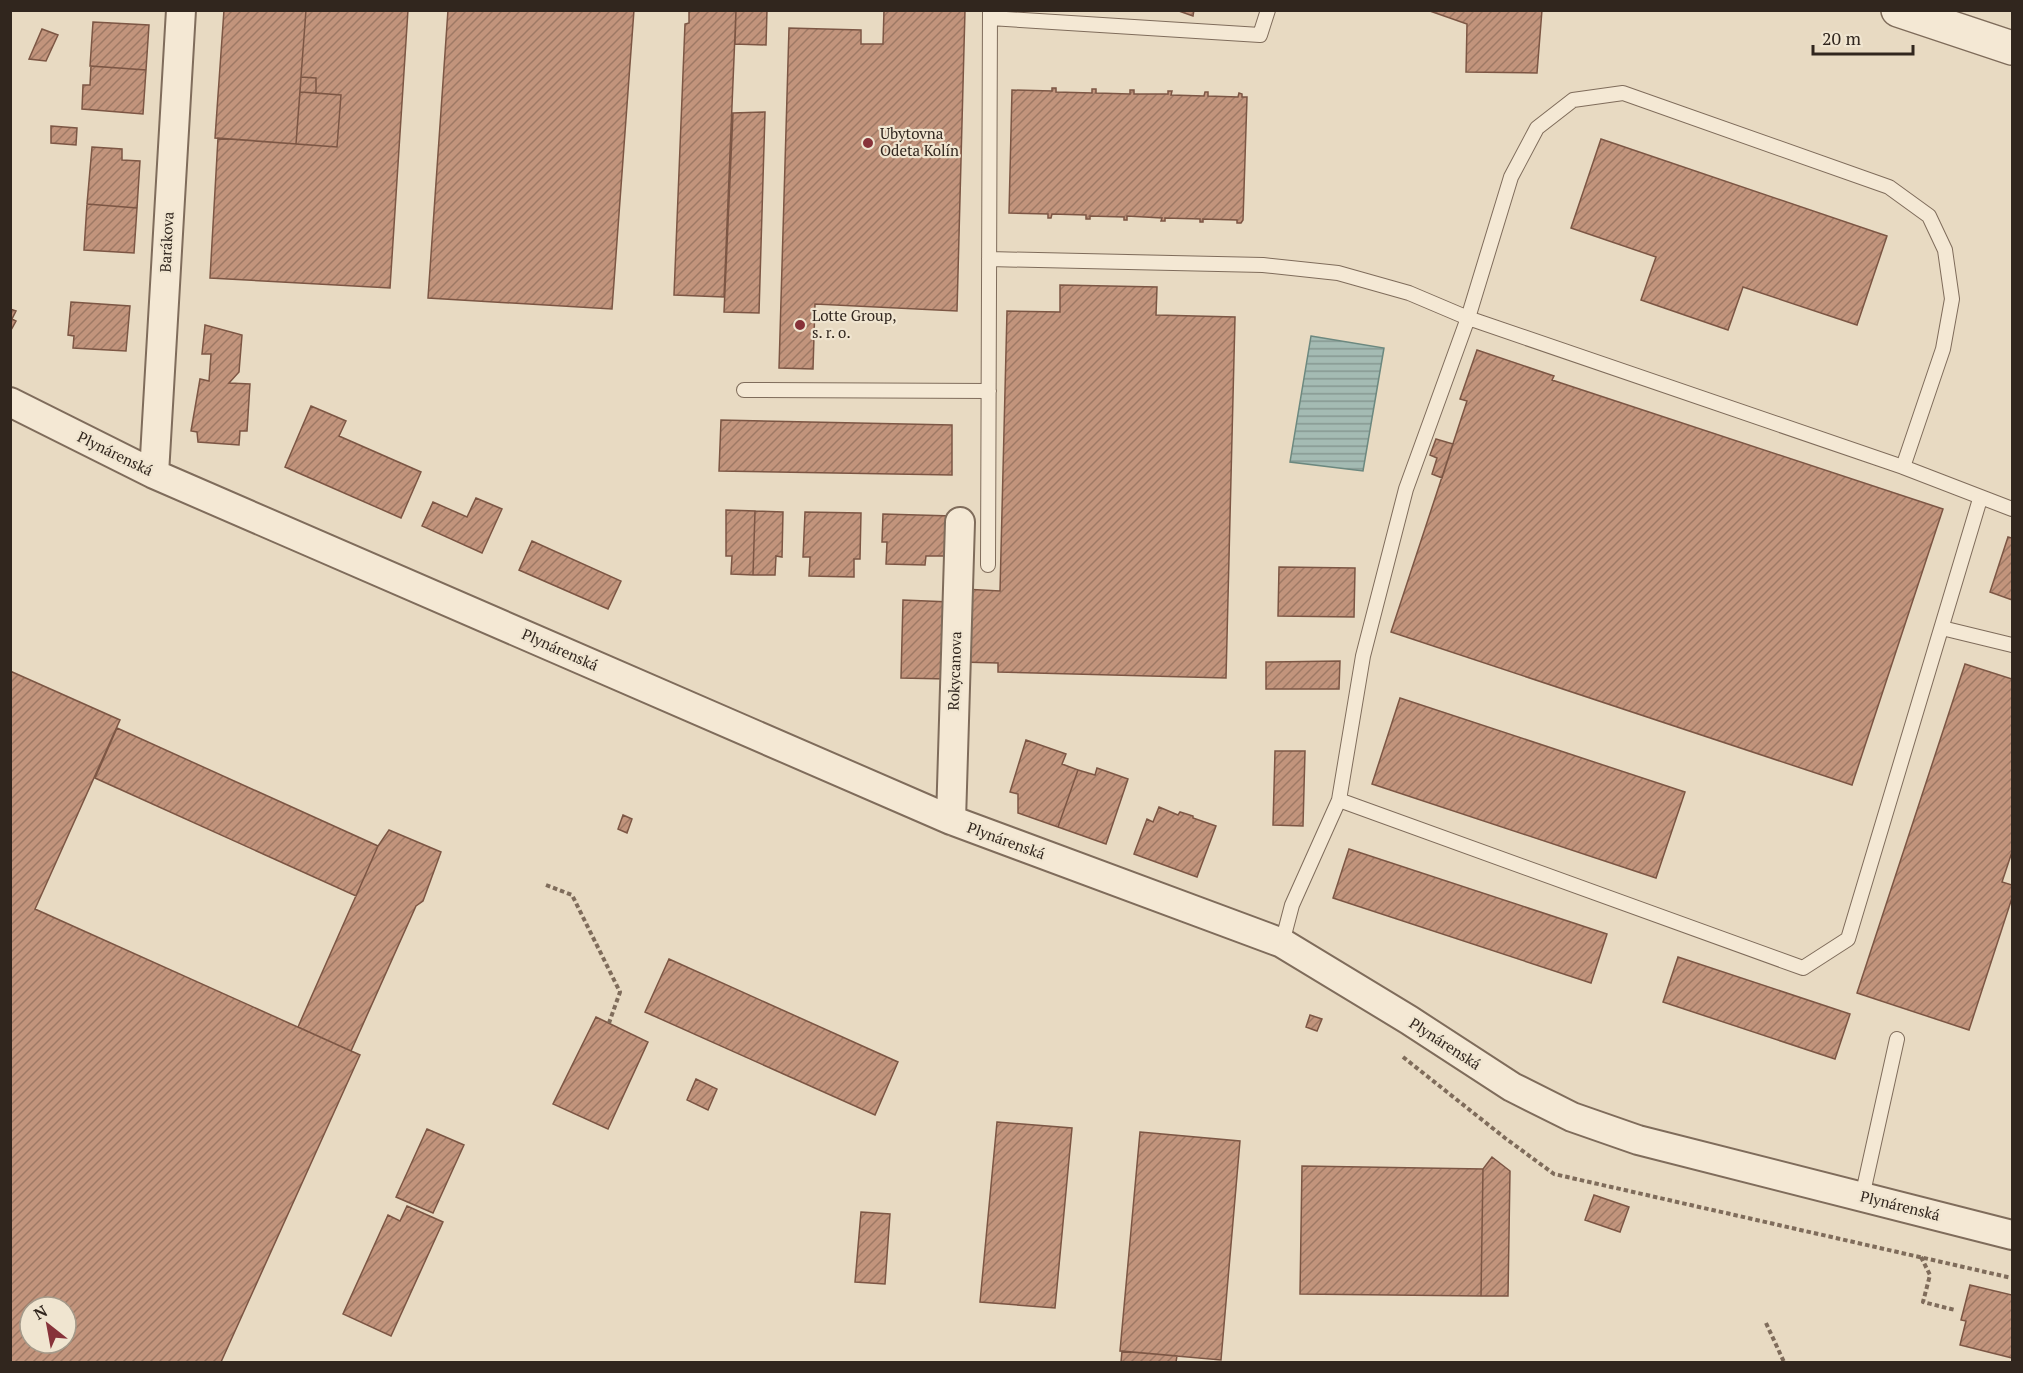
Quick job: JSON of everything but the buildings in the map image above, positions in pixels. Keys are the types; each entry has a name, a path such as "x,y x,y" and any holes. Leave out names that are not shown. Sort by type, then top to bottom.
{"street":[{"name":"Barákova","path":"154,474 181,10"},
{"path":"1898,10 2013,48"},
{"name":"Plynárenská","path":"10,402 154,474 951,820 1282,943 1409,1020 1512,1088 1572,1117 1638,1140 2013,1235"},
{"name":"Rokycanova","path":"951,820 960,522"}],"lane":[{"path":"988,565 990,14 1260,35 1268,10"},
{"path":"1282,943 1293,904 1339,800 1364,656 1406,489 1468,318 1511,177 1537,128 1573,100 1623,93 1888,187 1929,216 1945,250 1952,299 1943,349 1903,467"},
{"path":"989,259 1263,265 1338,273 1408,293 1468,318 1903,467 1980,499 2013,509"},
{"path":"744,390 988,391"},
{"path":"1339,800 1803,968 1848,939 1980,499"},
{"path":"1942,628 2013,645"},
{"path":"1862,1197 1897,1039"}],"path":[{"path":"546,885 572,895 620,992 609,1023"},
{"path":"1955,1310 1923,1302 1930,1275 1921,1257 2013,1278"},
{"path":"1766,1323 1784,1362"}],"water":[{"path":"1311,336 1384,348 1363,471 1290,462"}],"place":[{"name":"Ubytovna Odeta Kolín","path":"868,143"},
{"name":"Lotte Group, s. r. o.","path":"800,325"}]}
